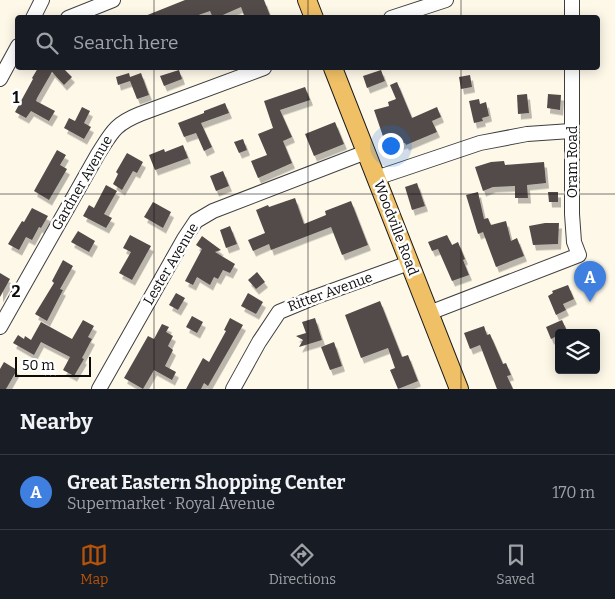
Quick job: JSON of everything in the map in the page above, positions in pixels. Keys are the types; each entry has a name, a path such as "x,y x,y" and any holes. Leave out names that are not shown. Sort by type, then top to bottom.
{"main road":[{"path":"307,0 313,15"},
{"name":"Woodville Road","path":"334,70 459,389"}],"street":[{"path":"34,15 42,0"},
{"path":"76,15 113,0"},
{"path":"400,15 446,0"},
{"path":"572,0 572,15"},
{"path":"0,80 15,52"},
{"name":"Gardner Avenue","path":"0,327 98,154 116,127 122,122 140,114 259,70"},
{"name":"Oram Road","path":"429,312 579,255 574,242 572,214 572,70"},
{"path":"376,178 480,143 526,134 572,131"},
{"name":"Lester Avenue","path":"99,389 196,221 227,205 366,152"},
{"name":"Ritter Avenue","path":"233,389 259,342 279,312 315,296 410,263"}],"building":[{"path":"185,0 264,0 270,15 244,15 241,7 223,15 212,15 210,11 199,15 148,15"},
{"path":"37,70 65,70 72,77 64,85 52,72 37,98 36,101 55,111 49,121 31,111 26,118 15,112"},
{"path":"179,70 182,79 164,86 160,76"},
{"path":"381,70 385,81 367,88 363,76"},
{"path":"129,73 130,77 141,73 149,95 137,99 130,81 118,85 116,77"},
{"path":"470,75 472,87 461,89 459,77"},
{"path":"397,82 412,118 437,107 441,117 432,121 437,132 406,145 405,143 387,148 374,110 389,106 388,102 396,99 390,85"},
{"path":"305,87 310,100 280,110 292,137 283,141 292,163 258,178 251,161 267,155 258,134 273,128 264,101"},
{"path":"527,94 529,113 518,114 517,95"},
{"path":"548,94 561,95 560,110 547,108"},
{"path":"479,99 480,104 486,102 489,116 482,118 483,121 474,123 469,101"},
{"path":"225,103 229,113 201,123 212,147 204,151 196,133 184,137 178,123"},
{"path":"82,107 90,111 84,123 91,127 84,139 64,128 69,118 75,121"},
{"path":"335,122 344,144 314,156 305,134"},
{"path":"243,139 247,150 239,153 234,142"},
{"path":"183,145 188,158 155,170 149,155 164,149 165,152"},
{"path":"57,150 66,155 60,165 67,169 49,200 34,191"},
{"path":"127,153 143,162 137,173 133,171 122,190 113,184 118,174 116,172"},
{"path":"504,161 505,165 544,162 546,183 527,185 528,198 515,198 515,186 493,187 483,191 475,167 491,162"},
{"path":"223,171 229,186 216,191 210,176"},
{"path":"417,183 425,206 412,210 405,187"},
{"path":"106,185 117,191 104,214 112,218 106,228 83,216 89,205 94,208"},
{"path":"478,192 484,219 488,218 491,225 506,221 511,241 517,238 524,256 496,267 483,232 478,234 466,195"},
{"path":"548,192 558,192 558,202 549,202"},
{"path":"295,198 304,224 326,215 325,211 351,201 368,245 342,255 331,227 271,250 269,244 253,251 248,240 265,233 256,210"},
{"path":"153,202 171,212 163,228 144,217"},
{"path":"32,208 48,216 32,240 26,237 19,250 8,244"},
{"path":"559,223 558,244 533,245 529,226"},
{"path":"230,226 237,244 226,248 220,230"},
{"path":"78,231 95,241 89,252 71,242"},
{"path":"130,235 151,246 132,280 119,273 131,252 123,248"},
{"path":"447,235 452,245 458,242 469,275 452,281 438,249 432,251 428,242"},
{"path":"202,236 221,250 215,252 235,264 230,273 223,270 218,279 214,277 210,285 197,277 193,285 185,281 202,249 196,245"},
{"path":"63,260 73,266 60,289 63,290 47,321 35,314 54,283 52,281"},
{"path":"257,272 265,282 256,289 248,280"},
{"path":"0,273 10,279 0,297"},
{"path":"568,285 574,299 563,304 566,310 556,315 548,296 553,293 552,291"},
{"path":"176,293 185,298 178,310 169,305"},
{"path":"248,293 263,302 256,314 241,306"},
{"path":"380,301 402,357 408,355 418,381 398,389 390,370 395,368 388,348 361,358 345,315"},
{"path":"192,316 203,322 197,333 186,327"},
{"path":"230,318 243,325 208,386 204,383 201,389 186,389 203,358 209,362 226,331 224,330"},
{"path":"315,318 322,340 299,347 303,340 296,336 306,333 302,322"},
{"path":"83,320 94,326 88,337 92,339 82,358 84,359 74,376 63,370 70,357 41,342 34,355 13,343 18,335 24,339 25,336 31,340 41,322 72,339"},
{"path":"562,320 566,329 555,329 555,337 551,339 546,327"},
{"path":"162,324 169,327 166,332 173,336 168,346 173,350 165,366 176,372 172,380 154,370 143,389 124,378 148,336 154,339"},
{"path":"484,326 487,335 490,334 503,364 506,363 511,375 507,376 513,389 497,389 480,345 470,349 464,333"},
{"path":"334,342 342,366 330,370 321,347"},
{"path":"4,362 17,370 6,389 0,389 0,369"}],"place":[{"name":"Great Eastern Shopping Center","path":"590,302"}]}
